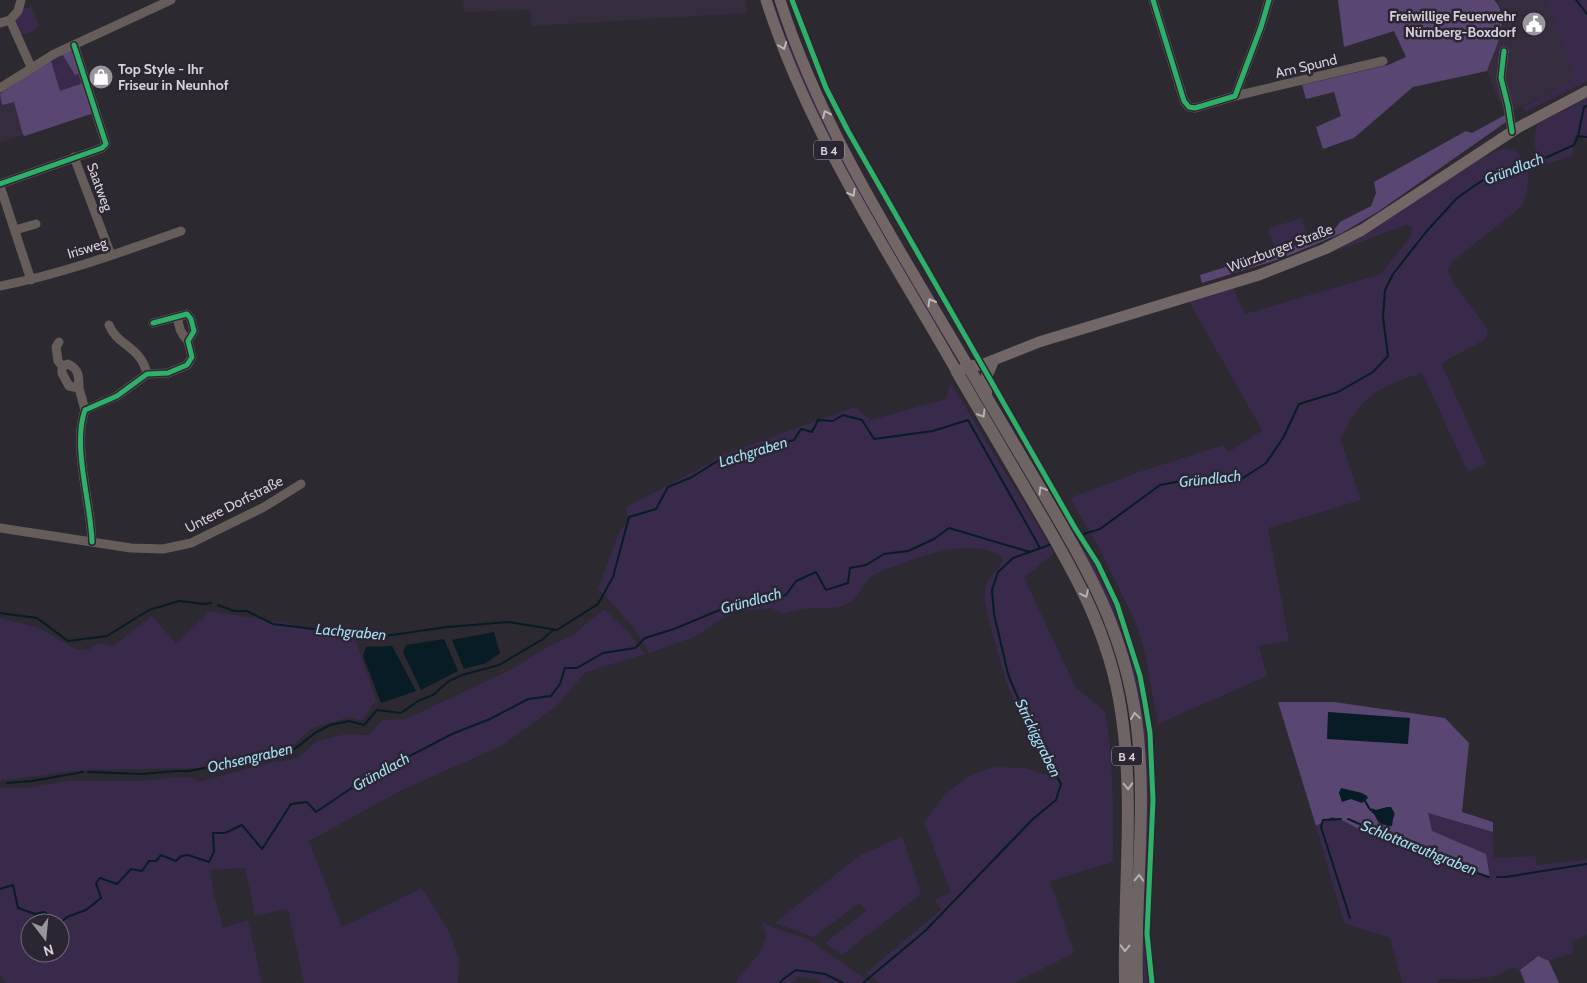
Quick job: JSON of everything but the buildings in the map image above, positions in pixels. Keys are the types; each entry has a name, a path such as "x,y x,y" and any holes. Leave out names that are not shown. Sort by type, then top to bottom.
{"highway":[{"path":"986,396 987,375 993,360"},
{"name":"B 4","path":"968,366 1066,532 1098,591 1114,631 1128,677 1136,718 1142,801 1137,983"},
{"name":"B 4","path":"957,372 1085,593 1098,624 1112,669 1121,709 1129,805 1125,983"}],"main road":[{"name":"B 4","path":"766,0 790,66 829,150 875,233 957,372"},
{"name":"B 4","path":"780,0 810,77 842,145 968,366"},
{"name":"Würzburger Straße","path":"957,372 982,357 1039,342 1259,274 1330,247 1370,225 1516,130 1587,91"},
{"name":"Würzburger Straße","path":"968,366 981,365 1039,342"}],"street":[{"path":"0,23 10,20 18,12 21,0"},
{"path":"0,88 32,67 74,44 171,0"},
{"name":"Am Spund","path":"1153,0 1184,101 1189,107 1195,108 1235,96 1383,61"},
{"path":"1235,96 1261,27 1268,0"},
{"path":"10,20 32,67"},
{"path":"31,280 0,185 102,148 106,144 74,44"},
{"path":"1504,51 1501,78 1516,130"},
{"name":"Saatweg","path":"74,157 111,255"},
{"path":"15,230 36,224"},
{"name":"Irisweg","path":"0,286 31,280 181,231"},
{"path":"153,323 188,314 194,331 188,340"},
{"path":"85,410 118,396 147,374 168,373 187,365 192,357 188,340 183,336 178,326 178,318"},
{"path":"109,325 112,332 142,358 147,374"},
{"path":"59,342 56,347 58,361 62,366 62,373 69,386 79,388"},
{"path":"62,366 68,364 75,367 79,375 79,388 85,410 80,432 82,465 92,521 92,542"},
{"name":"Untere Dorfstraße","path":"0,528 131,548 163,549 190,542 264,506 301,484"}],"shaded area":[{"path":"463,0 746,0 747,13 532,26 530,10 464,12"},
{"path":"770,0 773,0 785,35 955,356 869,216 800,79"},
{"path":"1338,0 1494,0 1499,8 1502,26 1487,71 1413,87 1354,138 1323,149 1316,127 1341,116 1334,92 1306,99 1302,85 1388,65 1406,57 1394,31 1344,47"},
{"path":"1500,0 1543,0 1548,6 1575,79 1505,115 1487,71 1503,28 1497,3"},
{"path":"1543,0 1587,0 1587,81 1527,111 1522,107 1575,79 1548,6"},
{"path":"23,8 32,8 39,26 30,33 20,34 15,22"},
{"path":"69,51 75,53 94,113 25,136 23,135 14,102 2,105 0,94 51,61 60,91 83,83 80,73 75,75 62,54"},
{"path":"62,54 75,74 80,73 83,83 60,91 51,61"},
{"path":"0,96 2,105 14,101 23,135 0,143"},
{"path":"1587,98 1587,140 1575,135 1572,156 1541,166 1535,145 1537,124"},
{"path":"1505,115 1506,122 1379,211 1342,233 1283,258 1202,283 1200,275 1312,240 1334,230 1340,222 1371,206 1376,193 1374,182 1466,131 1472,133"},
{"path":"1504,148 1514,151 1525,163 1528,181 1525,199 1521,207 1453,261 1448,269 1452,281 1488,330 1486,339 1441,363 1486,463 1468,472 1422,373 1393,383 1372,395 1355,413 1341,440 1361,500 1268,528 1289,641 1259,646 1267,676 1158,724 1144,649 1137,625 1097,544 1070,498 1139,472 1223,445 1229,452 1262,430 1189,302 1233,288 1245,314 1381,274 1411,236 1412,227 1406,225 1336,251 1479,160"},
{"path":"1301,218 1307,235 1274,246 1268,229"},
{"path":"951,383 1054,553 1024,578 1076,688 1105,711 1111,767 1113,862 1050,881 1074,953 1014,983 880,983 866,973 942,909 934,900 951,893 924,822 945,794 971,775 994,767 1026,768 1050,776 1011,695 987,611 985,600 986,585 1002,563 1003,558 979,548 949,550 918,557 874,575 855,598 843,606 809,608 782,614 772,608 733,612 694,637 649,653 626,619 598,589 621,528 630,523 626,507 712,462 716,457 855,407 871,420 946,399"},
{"path":"1081,543 1099,574 1127,639 1143,707 1148,742 1151,813 1146,915 1150,983 1144,983 1141,933 1142,734 1078,544"},
{"path":"604,609 630,634 645,654 586,672 556,706 503,745 400,791 309,841 342,927 422,888 447,928 459,958 458,983 304,983 288,909 255,916 245,868 210,870 213,891 223,928 248,920 262,983 5,983 0,974 0,788 27,788 69,781 142,781 177,777 192,778 198,782 269,763 298,758 317,741 346,734 369,735 382,720 406,719 512,669 547,647 572,636"},
{"path":"210,611 354,635 376,700 362,721 350,717 313,728 293,745 198,768 81,770 0,781 0,618 39,628 77,650 88,650 100,643 113,646 152,616 176,644"},
{"path":"1278,702 1334,702 1445,718 1469,743 1462,812 1493,822 1493,832 1428,813 1432,831 1486,854 1490,877 1374,838 1344,821 1332,817 1316,826","holes":["1388,807 1395,815 1389,826 1378,822 1372,808 1376,810"]},
{"path":"1427,813 1493,832 1494,858 1535,856 1537,865 1587,860 1587,935 1572,942 1574,952 1549,961 1537,956 1520,970 1513,967 1496,976 1486,978 1438,979 1438,983 1402,983 1390,938 1344,923 1316,826 1332,817 1344,821 1374,838 1490,876 1486,854 1432,832"},
{"path":"902,836 921,894 842,955 825,943 867,910 859,903 814,937 775,923 859,856"},
{"path":"762,922 808,939 871,983 823,983 816,979 798,977 791,983 737,983 737,979 759,954 766,936"},
{"path":"1538,956 1549,961 1559,983 1525,983 1520,970"}],"water":[{"path":"494,632 500,653 486,663 464,669 452,640"},
{"path":"444,639 458,671 421,690 403,652 406,645"},
{"path":"392,646 416,691 381,703 363,656 366,647"},
{"path":"1328,712 1410,718 1408,744 1327,739"},
{"path":"1341,788 1362,793 1368,798 1362,803 1351,799 1342,802 1339,793"},
{"path":"1391,807 1394,812 1392,826 1382,824 1369,810 1369,808 1376,810"}],"waterway":[{"path":"1576,0 1587,14"},
{"name":"Gründlach","path":"1073,537 1100,529 1160,485 1196,478 1243,478 1266,463 1283,438 1299,404 1338,392 1373,372 1388,356 1383,317 1385,290 1393,274 1426,232 1457,198 1483,180 1516,171 1574,145 1578,136 1584,107 1587,106"},
{"path":"1578,136 1587,137"},
{"name":"Lachgraben","path":"218,605 234,611 247,611 273,624 378,637 447,627 509,622 557,630 598,604 613,577 629,517 656,509 668,487 692,477 719,460 794,440 801,429 812,432 818,420 833,421 843,415 862,420 874,439 933,431 968,420 1040,548"},
{"name":"Gründlach","path":"70,916 86,910 101,898 96,883 100,878 117,884 131,869 142,871 149,861 156,861 161,855 176,861 181,856 188,855 209,862 214,852 213,833 225,833 242,825 262,849 291,804 307,802 316,812 362,781 452,734 490,719 528,699 551,696 560,684 565,668 577,668 603,653 635,648 645,638 674,629 741,601 765,600 786,595 796,581 816,572 826,590 848,583 850,568 866,565 884,554 908,551 934,539 949,528 1030,552"},
{"name":"Strickiggraben","path":"863,983 925,931 1033,819 1056,800 1061,784 1029,725 1008,674 994,614 992,590 998,572 1013,558 1052,544"},
{"name":"Lachgraben","path":"0,613 37,618 68,641 107,636 149,610 179,601 211,603"},
{"name":"Ochsengraben","path":"88,772 142,774 189,771 292,751 315,733 330,725 349,721 364,725 377,710 401,713 418,701 433,695 449,681 462,675 499,665 543,639 553,630"},
{"name":"Ochsengraben","path":"7,783 32,781 83,772"},
{"path":"1365,801 1369,808"},
{"name":"Schlottareuthgraben","path":"1341,819 1323,820 1321,827 1350,918"},
{"name":"Schlottareuthgraben","path":"1348,819 1462,868 1489,877"},
{"name":"Schlottareuthgraben","path":"1497,877 1587,864"},
{"name":"Gründlach","path":"0,889 13,885 18,908 32,913"},
{"name":"Gründlach","path":"40,913 46,913"},
{"name":"Strickiggraben","path":"780,983 796,970 825,974 843,983"}],"cycle path":[{"path":"792,0 826,88 848,131 1075,528 1098,564 1117,604 1140,676 1150,733 1153,800 1147,934 1152,983"},
{"path":"1153,0 1184,101 1189,107 1195,108 1235,96 1269,0"},
{"path":"0,184 102,148 106,144 74,45"},
{"path":"1504,51 1501,78 1512,132"},
{"path":"92,542 80,440 85,410 117,396 147,374 168,373 187,365 192,357 188,341 194,331 191,319 187,314 153,323"}],"place":[{"name":"Freiwillige Feuerwehr Nürnberg-Boxdorf","path":"1534,24"},
{"name":"Top Style - Ihr Friseur in Neunhof","path":"101,77"}]}
